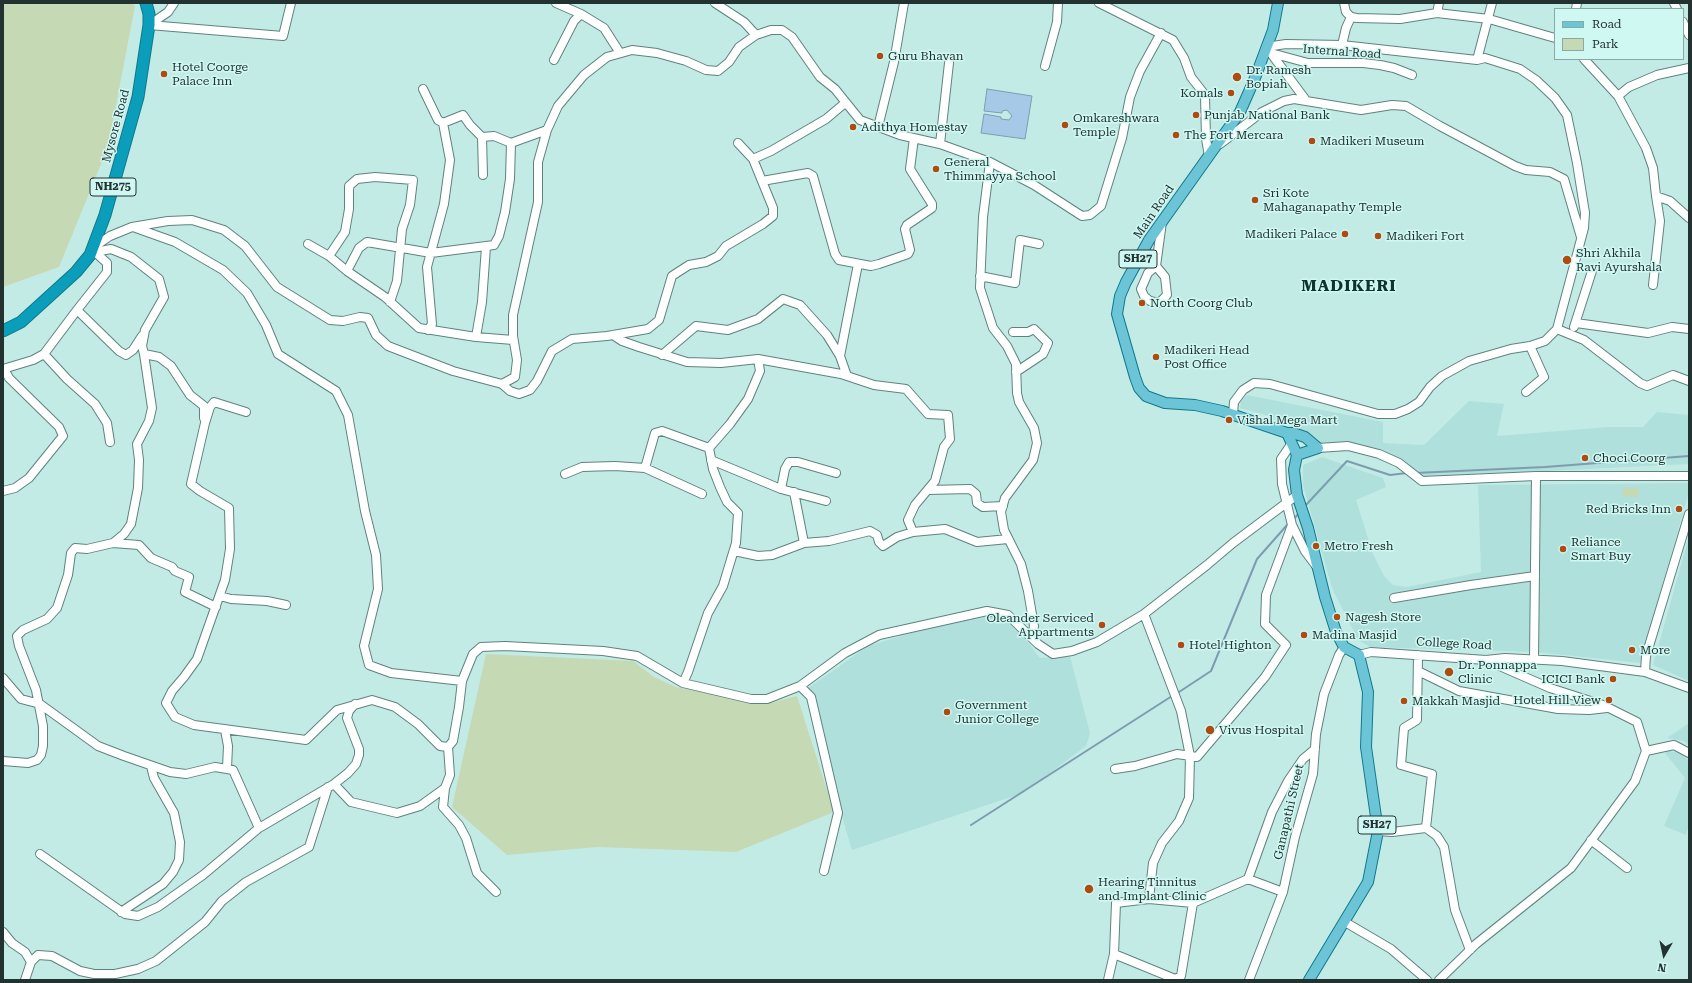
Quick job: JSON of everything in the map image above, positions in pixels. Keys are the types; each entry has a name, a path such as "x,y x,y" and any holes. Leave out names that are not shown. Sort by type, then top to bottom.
{"highway":[{"name":"Mysore Road","path":"3,331 21,322 76,272 93,251 105,215 138,97 149,25 149,14 146,3"}],"main road":[{"name":"Main Road","path":"1278,3 1268,50 1240,112 1149,240 1126,282 1118,306 1118,324 1134,377 1139,388 1146,396 1155,401 1207,407 1233,414 1287,433"},
{"path":"1287,433 1297,455 1294,470 1297,495 1308,528 1334,625 1344,647 1360,655"},
{"name":"SH27","path":"1287,433 1293,433 1305,437 1318,448"},
{"path":"1297,455 1318,448"},
{"name":"SH27","path":"1309,980 1368,882 1378,831 1366,747 1368,692 1360,655"}],"street":[{"path":"149,25 168,12 174,3"},
{"path":"149,25 283,36 291,3"},
{"path":"556,3 581,14 604,28 620,53"},
{"path":"715,3 744,22 756,35"},
{"path":"878,127 894,62 904,3"},
{"path":"1045,66 1057,22 1058,3"},
{"path":"1099,3 1173,40 1184,58 1191,76 1205,95 1206,139 1209,156"},
{"path":"1115,3 1117,13"},
{"path":"1344,3 1346,12 1351,17 1400,19 1437,12 1489,19 1554,38"},
{"path":"1437,12 1439,3"},
{"path":"1477,60 1492,3"},
{"path":"554,60 574,21 581,14"},
{"path":"1342,45 1346,28 1351,17"},
{"path":"1684,24 1689,35"},
{"path":"502,384 515,377 517,360 513,340 513,315 538,202 538,162 547,130 558,106 584,75 607,57 632,50 657,53 686,61 706,70 718,71 729,62 739,47 756,35 771,30 782,30 792,37 820,77 835,89 860,120 900,135 940,144 990,162 1034,185 1082,216 1090,215 1101,206 1122,138 1130,97 1140,71 1161,33"},
{"path":"1233,414 1234,402 1243,390 1254,383 1270,384 1378,414 1395,414 1408,410 1419,402 1430,387 1442,376 1469,361 1545,341 1557,329 1584,228 1585,213 1567,115 1555,98 1536,80 1520,69 1485,58 1477,60 1342,45 1286,44 1268,50 1305,99"},
{"name":"Internal Road","path":"1268,50 1308,63 1363,63 1394,68 1412,75"},
{"path":"1585,60 1618,96 1646,148 1653,168 1660,221 1653,285"},
{"path":"940,144 949,63"},
{"path":"1618,96 1629,87 1656,75 1689,68"},
{"path":"423,89 438,120 443,123 450,160 444,204 427,267 432,324 428,330"},
{"path":"1216,147 1276,105 1294,99 1305,99 1343,109 1361,110 1392,105 1406,106 1515,166 1526,170 1542,171 1558,175 1564,179 1581,239"},
{"path":"753,159 771,151 826,119 845,103"},
{"path":"443,123 464,114 470,125 482,137 483,175"},
{"path":"482,137 494,136 511,143 547,130"},
{"path":"762,181 808,173 813,176 835,254 839,260 871,266 908,254 910,250 905,229 907,225 932,208 932,204 910,169 914,138"},
{"path":"347,271 359,248 367,242 431,253 494,245 499,236 510,179 511,143"},
{"path":"93,251 110,236 132,227 168,220 192,220 224,230 245,246 277,287 330,320 343,320 360,317 368,318 376,335 388,346 453,371 502,384 510,391 519,394 530,390 537,381 552,351 572,339 613,335 648,329 659,320 672,276 689,265 706,262 718,256 726,246 763,224 773,216 773,208 753,159 738,143"},
{"path":"990,162 983,217 980,288 993,328 1007,346 1016,364 1017,393 1019,402 1034,428 1037,443 1033,460 1005,498 1002,518 1004,530 1021,564 1028,591 1034,626 1032,638"},
{"path":"329,256 345,232 349,209 349,186 357,179 375,177 413,180 410,205 402,229 396,281 390,302"},
{"path":"1656,196 1670,201 1688,216"},
{"path":"1156,266 1162,222"},
{"path":"132,227 175,242 223,270 247,293 266,325 278,354 336,391 348,415 376,555 378,589 364,646 369,666 391,673 462,681"},
{"path":"980,276 1015,283 1020,240 1039,244"},
{"path":"308,244 329,256 390,302 419,328 476,337 513,340"},
{"path":"476,337 482,302 486,246"},
{"path":"77,310 119,351 126,355 133,350 164,297 159,279 130,257 111,249 93,251"},
{"path":"3,491 15,488 29,478 63,436 59,427 10,378 3,369 33,360 44,354 107,272 107,263 93,251"},
{"path":"840,356 858,264"},
{"path":"1572,334 1592,271"},
{"path":"662,355 696,326 728,330 758,319 783,299 800,305 827,335 840,356 847,376"},
{"path":"1576,323 1648,333 1672,327 1689,329"},
{"path":"1013,332 1028,332 1034,328 1048,343 1043,354 1016,372"},
{"path":"1557,329 1584,340 1640,383 1647,386 1673,375 1689,381"},
{"path":"114,543 124,534 131,524 138,488 139,460 137,444 149,421 152,408 142,346 145,330"},
{"path":"613,335 622,341 687,362 721,363 758,359 847,376 874,385 906,389 928,414 948,416 950,439 944,447 935,481 915,505 908,520 913,532"},
{"path":"1526,392 1544,377 1530,346"},
{"path":"44,354 95,404 108,423 110,442"},
{"path":"144,354 159,357 171,366 190,395 204,406 204,423"},
{"path":"709,448 730,424 748,399 760,371 758,359"},
{"path":"246,412 214,402 210,407 204,423 191,484 200,492 229,508 230,549 220,596 197,659 172,691 166,703 175,717 194,725 306,740 337,710 372,700 395,707 418,724 440,746 448,747"},
{"path":"645,468 655,433 662,431 709,448"},
{"path":"1292,443 1281,459 1282,484 1292,525 1304,551 1318,569"},
{"path":"1318,448 1348,446 1379,454 1399,463 1422,481 1536,476 1689,476"},
{"path":"683,683 708,613 723,586 736,543 738,513 727,502 711,460 709,448"},
{"path":"711,460 781,489 826,501"},
{"path":"781,489 785,469 790,462 798,462 836,473"},
{"path":"565,474 582,468 615,466 645,468 702,494"},
{"path":"1534,660 1536,476"},
{"path":"928,490 970,489 976,494 977,503 983,507 1003,506"},
{"path":"794,492 804,543"},
{"path":"496,892 477,873 466,838 459,825 443,807 445,788 450,775 448,747 453,741 462,681 474,654 481,647 505,646 603,651 637,656 661,672 683,683 751,699 767,699 800,686 845,653 879,635 987,611 1008,615 1032,638 1053,654 1072,651 1097,642 1144,614 1207,565 1232,543 1297,495"},
{"path":"1645,672 1646,656 1689,514"},
{"path":"1115,769 1135,766 1177,754 1197,757 1265,677 1286,645 1265,624 1265,609 1266,595 1292,525"},
{"path":"734,551 758,556 772,555 804,543 829,541 870,531 877,535 879,542 883,546 897,537 913,532 945,529 977,542 1008,539"},
{"path":"3,761 28,763 37,760 41,755 43,726 40,704 19,646 17,636 23,630 47,619 57,608 68,575 71,553 75,548 87,549 114,543 139,545 151,558 172,566 175,572 189,576 185,592 216,607"},
{"path":"1394,598 1536,576"},
{"path":"220,596 231,599 267,601 286,605"},
{"path":"1144,614 1181,711 1190,756 1189,798 1179,821 1162,843 1153,863 1149,899"},
{"name":"Ganapathi Street","path":"1249,980 1283,892 1295,837 1313,774 1316,734 1324,694 1339,655 1344,647"},
{"name":"College Road","path":"1360,655 1371,652 1486,660 1504,658 1562,661 1645,672 1689,688"},
{"path":"1418,655 1417,720 1404,728 1401,765 1432,774 1426,828"},
{"path":"1439,980 1470,950 1570,868 1635,781 1646,751 1637,722 1609,708 1550,688 1486,660"},
{"path":"1418,671 1459,691 1533,705 1558,708 1589,710 1609,708"},
{"path":"3,678 21,699 40,704 98,746 170,772 186,774 215,767 233,770 260,828"},
{"path":"800,686 811,697 838,813 824,871"},
{"path":"40,854 121,912 138,916 158,907 203,875 260,828 331,786 356,764 359,749 347,718 349,711 355,704"},
{"path":"225,730 228,746 227,768"},
{"path":"1646,751 1674,746 1689,753"},
{"path":"1248,879 1272,812 1288,781 1303,759 1315,749"},
{"path":"121,912 163,884 173,872 179,860 180,842 174,813 154,778 152,766"},
{"path":"331,786 351,802 397,813 420,806 445,788"},
{"path":"25,980 31,962 38,955 52,956 80,971 94,974 115,974 138,969 156,961 205,922 222,901 246,882 309,847 331,786"},
{"path":"1378,831 1392,832 1426,828 1437,836 1444,847 1455,910 1470,950"},
{"path":"1591,840 1627,868"},
{"path":"1108,980 1114,954 1116,903 1149,899 1193,903 1248,879 1283,892"},
{"path":"1114,954 1176,980 1181,976 1193,903"},
{"path":"1345,922 1391,949 1427,980"},
{"path":"3,932 12,943 25,952 31,962"}],"shaded area":[{"path":"987,89 1032,96 1025,139 981,133 984,114 1009,120 1012,116 1007,110 1002,111 1002,113 984,111"},
{"path":"1247,395 1383,422 1383,443 1424,445 1469,401 1504,404 1497,436 1609,427 1643,427 1657,412 1689,415 1689,464 1424,477 1404,460 1348,441 1321,443 1273,417 1240,408 1241,401"},
{"path":"1322,457 1383,478 1386,487 1356,500 1373,554 1384,576 1393,585 1407,587 1481,572 1478,485 1689,483 1689,492 1640,663 1536,652 1370,647 1358,640 1332,588 1303,485 1303,465"},
{"path":"1689,536 1689,681 1653,665"},
{"name":"Government Junior College","path":"985,615 1004,619 1021,633 1040,658 1070,656 1090,733 1086,746 1023,793 852,850 804,691 868,646 911,633"},
{"path":"1689,723 1689,745 1684,741 1667,738"},
{"path":"1669,751 1681,753 1689,761 1689,824 1686,835 1664,826 1685,778 1665,753"}],"green space":[{"path":"3,3 132,3 135,6 108,147 59,267 3,287"},
{"path":"1623,488 1639,488 1639,497 1623,496"},
{"path":"486,654 633,661 654,677 676,687 766,704 797,696 834,812 736,852 597,847 507,855 452,807"}],"waterway":[{"path":"1415,473 1545,467 1689,456"},
{"path":"1305,506 1347,461 1390,475 1407,473"},
{"path":"1293,520 1299,513"},
{"path":"1176,694 1211,671 1257,559 1288,524"},
{"path":"971,825 1172,696"}],"place":[{"name":"Guru Bhavan","path":"880,56"},
{"name":"Hotel Coorge Palace Inn","path":"164,74"},
{"name":"Dr. Ramesh Bopiah","path":"1237,77"},
{"name":"Komals","path":"1231,93"},
{"name":"Punjab National Bank","path":"1196,115"},
{"name":"Omkareshwara Temple","path":"1065,125"},
{"name":"Adithya Homestay","path":"853,127"},
{"name":"The Fort Mercara","path":"1176,135"},
{"name":"Madikeri Museum","path":"1312,141"},
{"name":"General Thimmayya School","path":"936,169"},
{"name":"Sri Kote Mahaganapathy Temple","path":"1255,200"},
{"name":"Madikeri Palace","path":"1345,234"},
{"name":"Madikeri Fort","path":"1378,236"},
{"name":"Shri Akhila Ravi Ayurshala","path":"1567,260"},
{"name":"North Coorg Club","path":"1142,303"},
{"name":"Madikeri Head Post Office","path":"1156,357"},
{"name":"Vishal Mega Mart","path":"1229,420"},
{"name":"Choci Coorg","path":"1585,458"},
{"name":"Red Bricks Inn","path":"1679,509"},
{"name":"Metro Fresh","path":"1316,546"},
{"name":"Reliance Smart Buy","path":"1563,549"},
{"name":"Nagesh Store","path":"1337,617"},
{"name":"Oleander Serviced Appartments","path":"1102,625"},
{"name":"Madina Masjid","path":"1304,635"},
{"name":"Hotel Highton","path":"1181,645"},
{"name":"More","path":"1632,650"},
{"name":"Dr. Ponnappa Clinic","path":"1449,672"},
{"name":"ICICI Bank","path":"1613,679"},
{"name":"Hotel Hill View","path":"1609,700"},
{"name":"Makkah Masjid","path":"1404,701"},
{"name":"Government Junior College","path":"947,712"},
{"name":"Vivus Hospital","path":"1210,730"},
{"name":"Hearing Tinnitus and Implant Clinic","path":"1089,889"}],"district":[{"name":"MADIKERI","path":"1349,286"}]}
